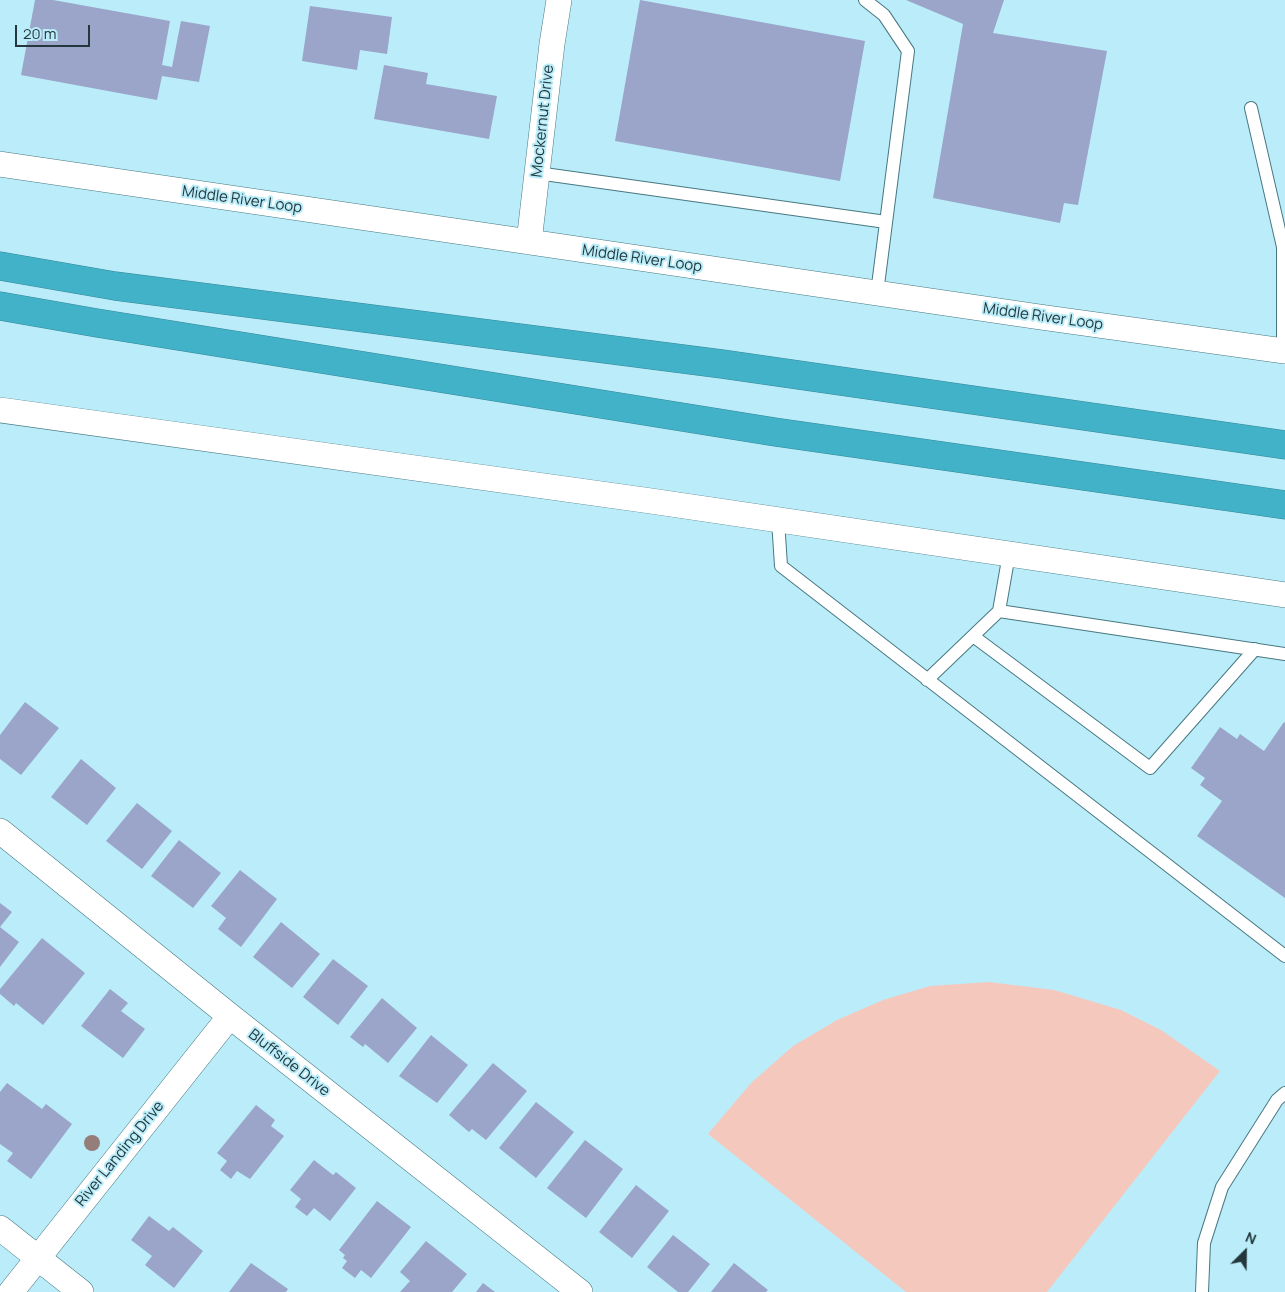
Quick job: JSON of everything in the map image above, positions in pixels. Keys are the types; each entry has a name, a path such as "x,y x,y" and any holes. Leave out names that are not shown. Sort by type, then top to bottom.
{"highway":[{"path":"0,266 114,286 722,364 1285,445"},
{"path":"0,306 96,324 775,432 1285,505"}],"street":[{"name":"Mockernut Drive","path":"529,242 552,44 559,0"},
{"name":"Middle River Loop","path":"0,164 1284,351"},
{"path":"0,410 778,520 1285,595"},
{"name":"Bluffside Drive","path":"0,831 230,1016 580,1292"},
{"name":"River Landing Drive","path":"11,1292 230,1016"},
{"path":"0,1228 81,1292"}],"lane":[{"path":"865,0 884,15 908,51 877,292"},
{"path":"1251,108 1284,247 1284,351"},
{"path":"537,174 886,222"},
{"path":"778,520 781,566 1285,956"},
{"path":"928,680 1000,611 1009,554"},
{"path":"1000,611 1285,654"},
{"path":"973,636 1150,768 1255,649"},
{"path":"1202,1292 1204,1243 1222,1187 1277,1100 1285,1092"}],"shaded area":[{"path":"989,982 1054,990 1121,1010 1161,1030 1220,1071 1047,1292 906,1292 708,1134 751,1083 793,1046 837,1020 883,1000 930,986"}],"building":[{"path":"35,0 53,0 170,21 162,65 172,67 181,21 210,26 199,82 162,76 157,100 21,75"},
{"path":"640,0 865,41 840,181 615,141"},
{"path":"906,0 1004,0 993,33 1107,51 1078,205 1064,203 1060,223 933,198 963,24"},
{"path":"310,6 392,17 387,54 360,50 357,70 302,61"},
{"path":"384,65 428,73 426,84 497,96 489,139 374,119"},
{"path":"25,702 59,728 21,775 0,759 0,735"},
{"path":"1284,722 1285,898 1197,836 1222,801 1200,785 1205,778 1191,768 1220,727 1237,739 1240,734 1264,751"},
{"path":"81,759 116,788 87,825 51,797"},
{"path":"137,803 172,831 142,869 106,841"},
{"path":"179,840 221,873 193,908 151,876"},
{"path":"240,870 277,899 241,947 218,929 226,918 211,906"},
{"path":"0,903 12,912 0,927"},
{"path":"281,922 320,954 292,988 253,957"},
{"path":"0,927 19,942 0,967"},
{"path":"42,938 85,973 43,1025 16,1003 14,1006 0,994 0,989"},
{"path":"333,959 368,986 338,1025 303,997"},
{"path":"110,989 128,1003 121,1011 145,1029 123,1058 81,1026"},
{"path":"382,998 417,1028 388,1063 365,1044 363,1047 350,1037"},
{"path":"431,1035 468,1065 437,1103 399,1076"},
{"path":"493,1063 527,1091 486,1140 472,1129 469,1132 449,1115"},
{"path":"7,1083 42,1109 46,1104 72,1124 31,1179 7,1161 13,1153 0,1144 0,1092"},
{"path":"536,1102 574,1132 536,1178 499,1148"},
{"path":"256,1105 275,1120 271,1126 284,1136 250,1179 237,1171 231,1179 220,1170 227,1161 217,1153"},
{"path":"585,1140 623,1169 586,1218 547,1188"},
{"path":"314,1160 333,1175 336,1172 356,1188 330,1221 314,1208 307,1216 295,1207 301,1199 290,1190"},
{"path":"636,1185 669,1211 632,1258 599,1232"},
{"path":"377,1201 411,1227 371,1278 361,1270 355,1278 342,1268 347,1261 343,1258 345,1255 339,1250"},
{"path":"149,1216 169,1231 173,1227 203,1251 174,1288 145,1265 152,1256 131,1240"},
{"path":"673,1235 710,1264 688,1292 678,1292 647,1267"},
{"path":"426,1241 467,1274 452,1292 400,1292 410,1281 400,1272"},
{"path":"251,1263 288,1289 286,1292 229,1292"},
{"path":"734,1263 768,1290 766,1292 711,1292"},
{"path":"483,1283 495,1292 476,1292"}]}
